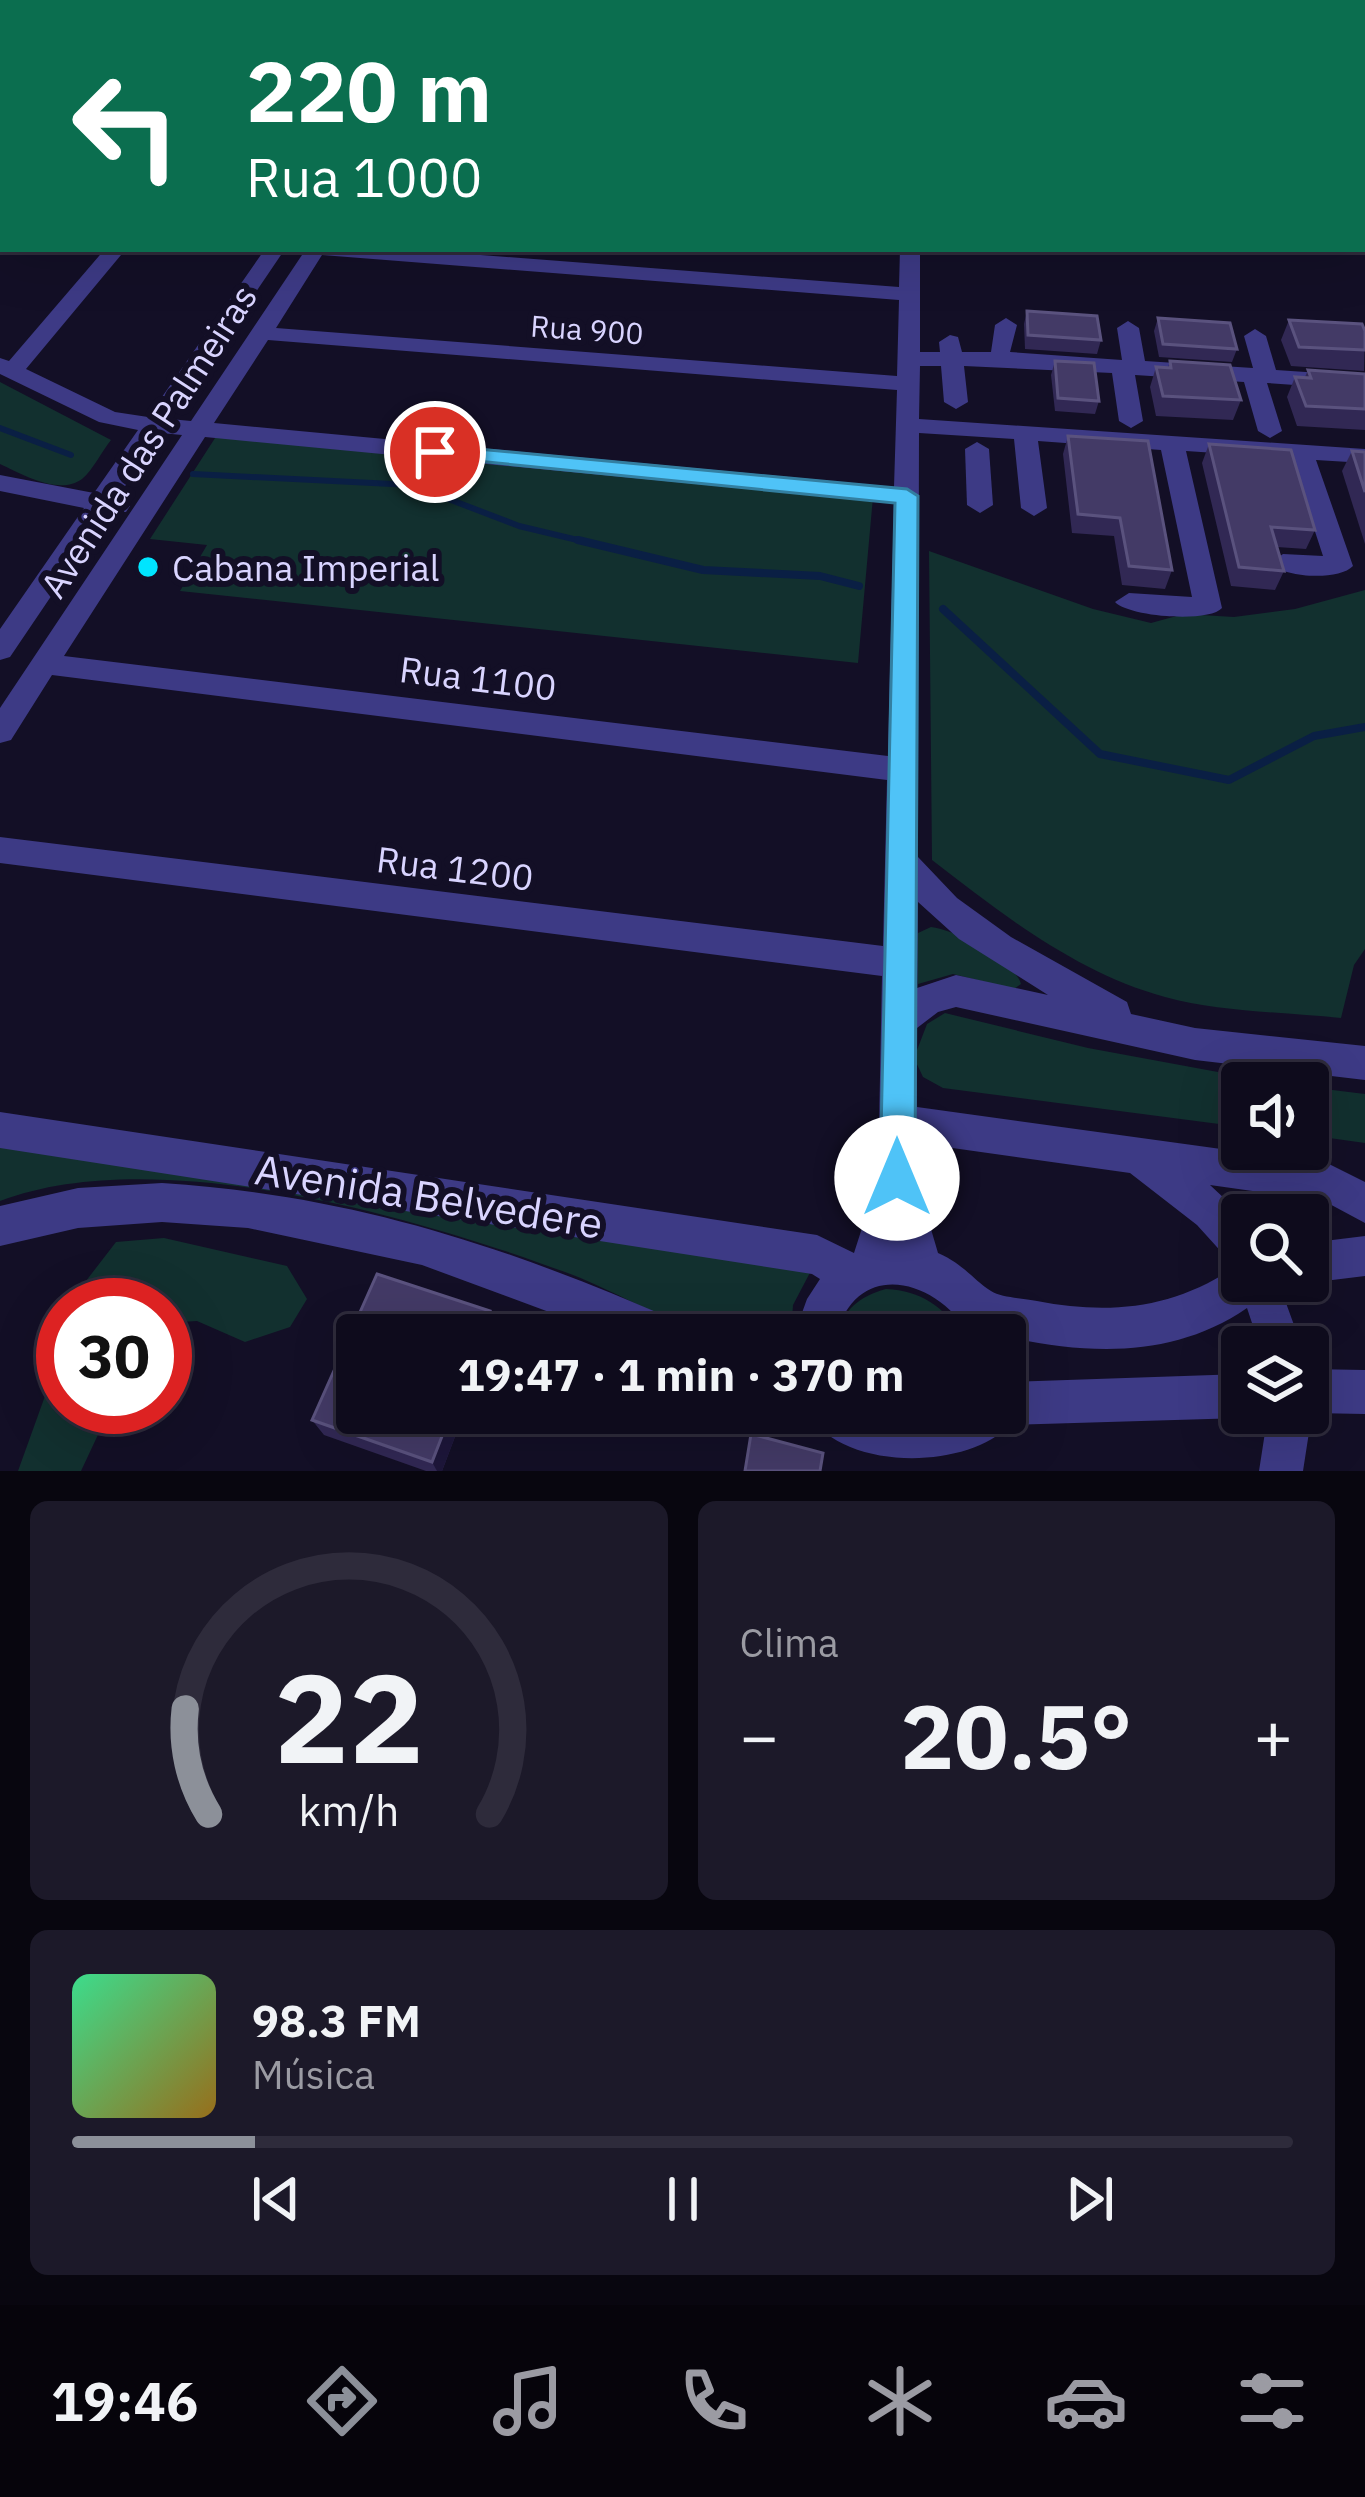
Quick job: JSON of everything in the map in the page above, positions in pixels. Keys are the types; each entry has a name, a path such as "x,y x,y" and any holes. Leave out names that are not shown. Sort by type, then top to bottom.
{"street":[{"path":"113,252 6,368 107,417 907,496"},
{"name":"Avenida das Palmeiras","path":"0,650 273,252"},
{"name":"Avenida das Palmeiras","path":"0,732 318,252"},
{"path":"359,252 910,294"},
{"path":"910,252 897,1178 921,1267"},
{"path":"1005,355 1006,325"},
{"path":"1128,328 1131,422"},
{"name":"Rua 900","path":"260,333 909,361 952,352 1365,383"},
{"path":"1255,336 1270,431"},
{"path":"952,352 956,402"},
{"path":"908,434 1027,443 1172,442 1365,456"},
{"path":"908,434 977,449 1027,443"},
{"path":"1129,602 1208,608 1172,442"},
{"path":"1027,443 1034,508"},
{"path":"977,449 980,505"},
{"path":"1283,563 1340,566 1301,451"},
{"path":"0,483 101,506 148,508"},
{"name":"Rua 1100","path":"44,664 903,770"},
{"name":"Rua 1200","path":"0,850 900,963"},
{"path":"902,860 934,899 971,926 1085,998 1169,1037"},
{"path":"900,926 928,920 971,926"},
{"path":"898,1022 927,1000 956,991 1169,1037 1365,1063"},
{"path":"898,1122 1329,1184 1365,1203"},
{"name":"Avenida Belvedere","path":"0,1130 817,1255 861,1271"},
{"path":"1138,1156 1221,1223"},
{"path":"861,1271 897,1178"},
{"name":"Avenida Belvedere","path":"0,1226 86,1204 154,1201 266,1212 383,1236 510,1271 611,1314"},
{"path":"1329,1260 1365,1256"},
{"path":"824,1314 832,1294 861,1271 886,1264 921,1267 943,1276 979,1314"},
{"path":"1026,1326 1156,1327 1225,1302"},
{"path":"1329,1391 1365,1392"},
{"path":"1026,1402 1221,1396"},
{"path":"850,1434 900,1468 932,1465 961,1454 982,1434"},
{"path":"1281,1471 1287,1434"}],"green space":[{"path":"0,382 111,440 82,479 52,484 0,464"},
{"path":"217,435 873,497 858,663 180,591 207,545 150,539"},
{"path":"929,551 1093,609 1151,623 1184,614 1234,617 1295,609 1365,590 1365,949 1354,965 1341,1018 1208,1006 1133,986 1042,940 932,860"},
{"path":"931,927 983,948 1008,965 1021,984 1014,989 953,974 918,984 918,933"},
{"path":"945,1013 1088,1048 1221,1072 1221,1124 943,1088 923,1077 914,1058 927,1024"},
{"path":"1329,1090 1365,1094 1365,1143 1329,1138"},
{"path":"0,1143 814,1265 792,1314 660,1314 511,1253 367,1211 289,1194 135,1179 64,1185 0,1201"},
{"path":"164,1238 287,1266 307,1299 290,1327 245,1342 192,1321 192,1278 88,1278 116,1242"},
{"path":"886,1289 910,1293 945,1314 846,1314 867,1296"},
{"path":"36,1421 36,1434 98,1434 81,1471 18,1471"},
{"path":"889,1434 928,1434 904,1442"}],"building":[{"path":"1027,311 1097,316 1101,340 1028,335"},
{"path":"1158,318 1230,323 1237,349 1163,344"},
{"path":"1289,320 1362,324 1365,350 1299,347"},
{"path":"1055,361 1094,363 1099,401 1058,398"},
{"path":"1170,361 1230,365 1241,400 1163,396 1156,367 1171,368"},
{"path":"1308,370 1365,374 1365,409 1306,406 1295,377 1311,378"},
{"path":"1068,436 1148,441 1172,570 1129,566 1120,518 1078,514"},
{"path":"1209,444 1291,450 1315,530 1271,527 1284,571 1239,567"},
{"path":"1352,451 1365,452 1365,492"},
{"path":"377,1274 490,1311 489,1314 359,1314"},
{"path":"336,1366 336,1428 312,1420"},
{"path":"352,1434 443,1434 432,1462"},
{"path":"751,1434 823,1453 820,1471 745,1471"}],"waterway":[{"path":"0,428 71,455"},
{"path":"193,474 412,485 519,526 590,543"},
{"path":"578,540 703,570 820,576 859,586"},
{"path":"943,609 1100,754 1229,780 1314,736 1365,727"}],"place":[{"name":"Cabana Imperial","path":"148,567"}],"route":[{"path":"435,452 907,496 897,1178"}]}
